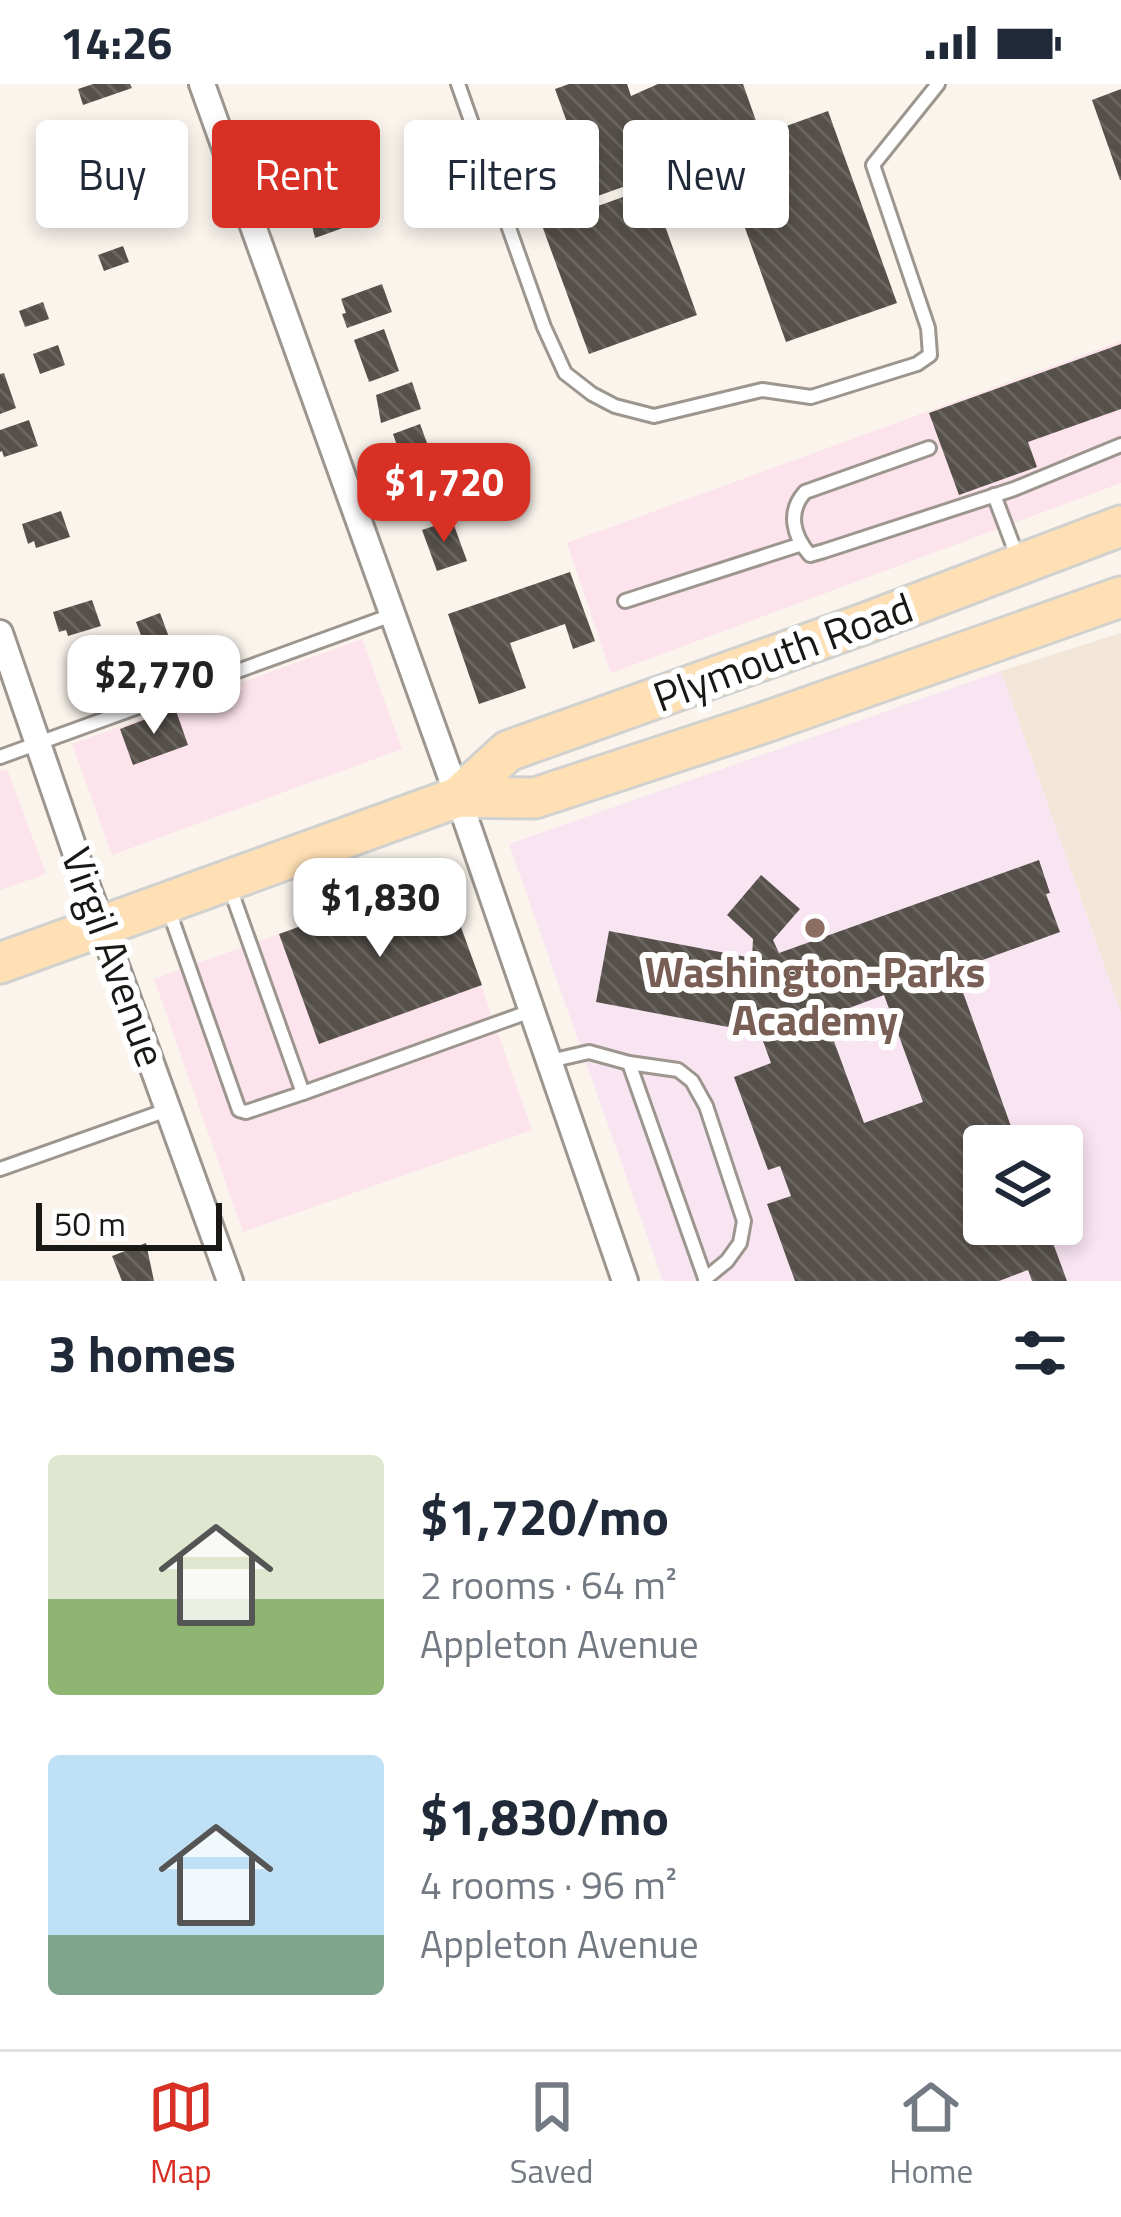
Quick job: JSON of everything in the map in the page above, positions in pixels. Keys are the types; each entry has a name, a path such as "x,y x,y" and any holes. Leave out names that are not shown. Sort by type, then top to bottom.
{"main road":[{"name":"Plymouth Road","path":"458,797 508,751 1121,526"},
{"name":"Plymouth Road","path":"0,962 458,797 535,798 1121,597"}],"street":[{"path":"202,84 458,797 625,1281"},
{"name":"Virgil Avenue","path":"0,633 230,1281"}],"lane":[{"path":"458,84 544,327 565,373 615,406 654,416 762,390 811,397 917,364 931,355 928,328 873,165 938,84"},
{"path":"929,448 805,492 793,515 810,554 994,495 1121,445"},
{"path":"994,495 1020,564"},
{"path":"626,602 802,544"},
{"path":"0,758 393,615"},
{"path":"227,880 303,1093"},
{"path":"166,902 239,1110 246,1112 303,1093 531,1011"},
{"path":"549,1061 589,1052 678,1070 692,1081 706,1106 744,1221 740,1243 706,1280 629,1063"},
{"path":"0,1169 169,1109"}],"shaded area":[{"path":"1121,341 1121,483 611,673 567,543"},
{"path":"1121,633 1121,1013 1001,671"},
{"path":"362,639 402,749 112,855 72,744"},
{"name":"Washington-Parks Academy","path":"1001,671 1121,1013 1121,1281 663,1281 509,844"},
{"path":"7,769 46,874 0,890 0,771"},
{"path":"442,875 532,1130 243,1232 154,979"}],"building":[{"path":"130,84 132,88 83,105 78,89"},
{"path":"569,84 627,84 631,96 658,84 743,84 756,120 623,120 623,187 599,196 599,120 566,120 555,89"},
{"path":"1121,89 1121,180 1120,180 1092,100"},
{"path":"828,111 897,303 786,342 745,228 789,228 789,125"},
{"path":"623,197 623,228 666,228 697,315 589,354 543,228 599,228 599,206"},
{"path":"312,228 343,228 315,238"},
{"path":"123,246 129,262 104,271 98,255"},
{"path":"382,284 392,312 347,328 341,299"},
{"path":"43,302 49,319 25,327 19,311"},
{"path":"384,329 399,371 369,382 354,340"},
{"path":"1121,344 1121,409 1028,442 1037,467 959,495 929,413"},
{"path":"58,345 65,365 40,374 33,354"},
{"path":"4,373 16,408 0,414 0,374"},
{"path":"412,382 421,409 381,423 376,395"},
{"path":"29,420 38,446 4,457 0,430"},
{"path":"420,424 433,459 405,469 393,434"},
{"path":"61,511 70,537 36,548 34,541 28,544 22,524"},
{"path":"452,520 467,561 437,571 422,530"},
{"path":"570,572 595,641 573,649 565,624 510,643 526,688 479,704 448,614"},
{"path":"92,600 101,626 68,636 66,630 59,632 53,612"},
{"path":"160,613 169,637 145,646 136,622"},
{"path":"175,708 188,745 133,765 120,729"},
{"path":"1039,860 1060,932 955,970 1010,1125 963,1125 963,1245 1054,1245 1067,1281 1032,1281 1028,1270 999,1281 795,1281 767,1204 791,1196 780,1166 768,1170 734,1077 771,1063 760,1033 596,1002 609,931 752,958 753,939 727,915 761,875 800,909 773,940 779,953","holes":["884,995 923,1102 864,1123 825,1017"]},
{"path":"442,875 482,985 319,1044 279,934"},
{"path":"146,1243 154,1281 122,1281 112,1256"}],"place":[{"name":"Washington-Parks Academy","path":"815,928"}]}
